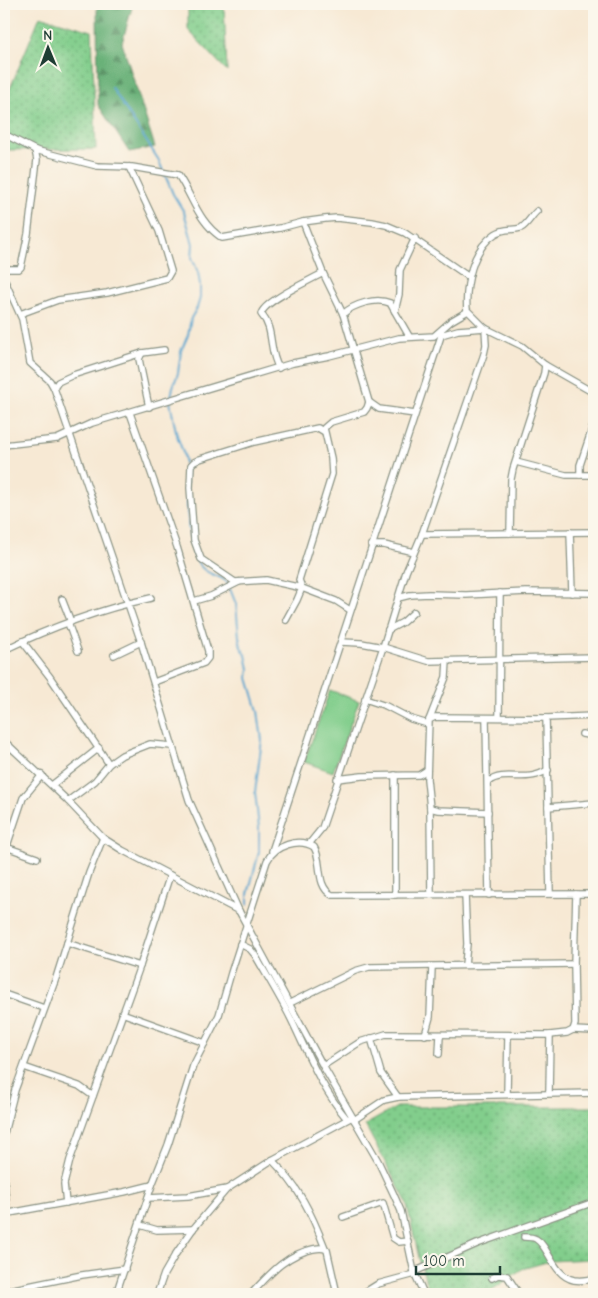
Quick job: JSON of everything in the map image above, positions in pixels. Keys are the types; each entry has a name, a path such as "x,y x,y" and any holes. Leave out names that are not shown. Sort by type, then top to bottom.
{"street":[{"path":"4,134 35,150 97,166 130,167 178,175 200,216 222,238 303,222 337,218 372,222 392,227 415,238 469,277"},
{"path":"4,269 21,267 28,234 37,164 37,153 35,150"},
{"path":"20,314 58,300 107,293 167,278 171,271 160,231 130,167"},
{"path":"467,311 469,277 480,250 494,234 507,228 524,226 537,211"},
{"path":"303,222 323,273 344,314 369,402 379,409 415,414"},
{"path":"395,311 399,294 400,270 415,238"},
{"path":"280,368 274,358 269,324 262,314 262,310 276,299 323,273"},
{"path":"4,279 20,314 30,362 50,381 54,388 70,433 142,642 189,800 240,911 351,1119 378,1161 400,1211 415,1273 424,1294"},
{"path":"344,314 353,306 378,301 390,303 409,336"},
{"path":"467,311 485,328 522,346 545,365 594,393"},
{"path":"116,1294 152,1186 168,1145 188,1081 219,1015 259,882 272,853 437,346 442,332 451,320 467,311"},
{"path":"4,445 57,439 92,424 280,368 354,350 385,340 485,328"},
{"path":"309,844 322,828 398,598 484,354 486,345 485,328"},
{"path":"428,336 437,346"},
{"path":"54,388 58,382 64,379 142,353 164,350"},
{"path":"142,353 139,359 149,407"},
{"path":"510,533 511,479 545,365"},
{"path":"286,620 302,588 298,578 332,474 332,458 324,428 331,422 364,412 369,402"},
{"path":"130,413 177,547 209,655 207,660 199,666 154,682"},
{"path":"580,475 580,465 594,423"},
{"path":"324,431 318,428 254,442 193,462 191,465 190,488 194,540 198,552 206,563 233,581 266,580 302,588 336,600 350,610"},
{"path":"516,462 560,474 594,475"},
{"path":"570,532 572,593"},
{"path":"422,534 594,532"},
{"path":"371,546 384,545 414,552"},
{"path":"194,601 211,596 239,582"},
{"path":"499,717 500,593"},
{"path":"398,598 415,595 594,593"},
{"path":"4,650 70,623 151,598"},
{"path":"62,599 78,651"},
{"path":"388,630 403,622 414,612"},
{"path":"23,642 50,677 109,764"},
{"path":"114,656 142,642"},
{"path":"341,642 383,647 425,660 594,657"},
{"path":"431,895 430,808 427,779 429,722 446,677 447,661"},
{"path":"365,699 386,706 411,719 429,722 435,717 546,718 594,716"},
{"path":"486,718 489,895"},
{"path":"546,718 550,893"},
{"path":"582,734 594,736"},
{"path":"4,742 42,775 103,838 240,911"},
{"path":"68,801 95,781 109,764 122,755 154,744 172,746"},
{"path":"52,785 99,748"},
{"path":"419,775 427,770"},
{"path":"488,782 492,778 499,776 534,776 548,770"},
{"path":"4,855 6,843 23,798 42,775"},
{"path":"337,779 362,776 419,775 427,779"},
{"path":"394,776 396,895"},
{"path":"548,807 594,803"},
{"path":"430,808 488,812"},
{"path":"4,1131 10,1105 89,873 103,838"},
{"path":"6,843 37,858"},
{"path":"272,853 287,845 309,844 314,847 317,852 323,883 326,891 331,894 594,894"},
{"path":"66,1202 64,1194 66,1172 140,966 170,875"},
{"path":"573,1030 575,1024 576,894"},
{"path":"464,895 465,965"},
{"path":"67,942 140,966"},
{"path":"240,944 250,949 255,955 291,1019 316,1075 351,1119"},
{"path":"290,1004 360,969 378,967 574,964"},
{"path":"425,1035 430,1017 432,967"},
{"path":"4,994 44,1008"},
{"path":"122,1013 205,1043"},
{"path":"323,1066 350,1047 386,1034 550,1035 567,1033 573,1030 594,1031"},
{"path":"507,1094 508,1034"},
{"path":"439,1054 440,1035"},
{"path":"550,1035 550,1094"},
{"path":"371,1038 378,1066 391,1089 398,1097"},
{"path":"24,1067 79,1086 93,1096"},
{"path":"384,1100 391,1089"},
{"path":"157,1294 169,1264 193,1230 227,1190 272,1160 384,1100 398,1097 594,1093"},
{"path":"272,1160 286,1174 313,1216 325,1248 328,1250 337,1294"},
{"path":"4,1181 5,1213 152,1186"},
{"path":"148,1198 188,1196 227,1190"},
{"path":"362,1294 378,1284 415,1273 478,1244 594,1202"},
{"path":"343,1216 383,1203 393,1238 399,1242 408,1241"},
{"path":"140,1225 157,1230 193,1230"},
{"path":"524,1237 532,1237 539,1241 554,1264 567,1278 574,1280 594,1279"},
{"path":"251,1294 272,1271 294,1255 307,1250 325,1248"},
{"path":"4,1291 125,1269"},
{"path":"492,1278 498,1275 507,1276 519,1294"},
{"path":"32,1286 34,1294"}],"green space":[{"path":"97,4 133,4 122,43 155,147 129,152 98,105"},
{"path":"188,4 224,4 227,71 188,30"},
{"path":"40,16 92,31 96,149 4,150 4,103"},
{"path":"330,690 359,701 333,772 304,762"},
{"path":"397,1107 594,1107 594,1261 592,1259 550,1261 522,1269 486,1294 430,1294 420,1262 406,1201 365,1125"}],"waterway":[{"path":"112,88 158,159 163,171"},
{"path":"165,175 173,194 184,212 193,244 192,258 198,272 200,285 200,298 191,318 188,335 181,351 178,373 171,397"},
{"path":"170,401 184,457 189,534 195,557 203,569 223,579 229,585"},
{"path":"230,589 236,604 239,637 241,647 246,655 249,669 248,678 258,711 262,740 255,792 259,828 259,852 248,894 248,904"}]}
